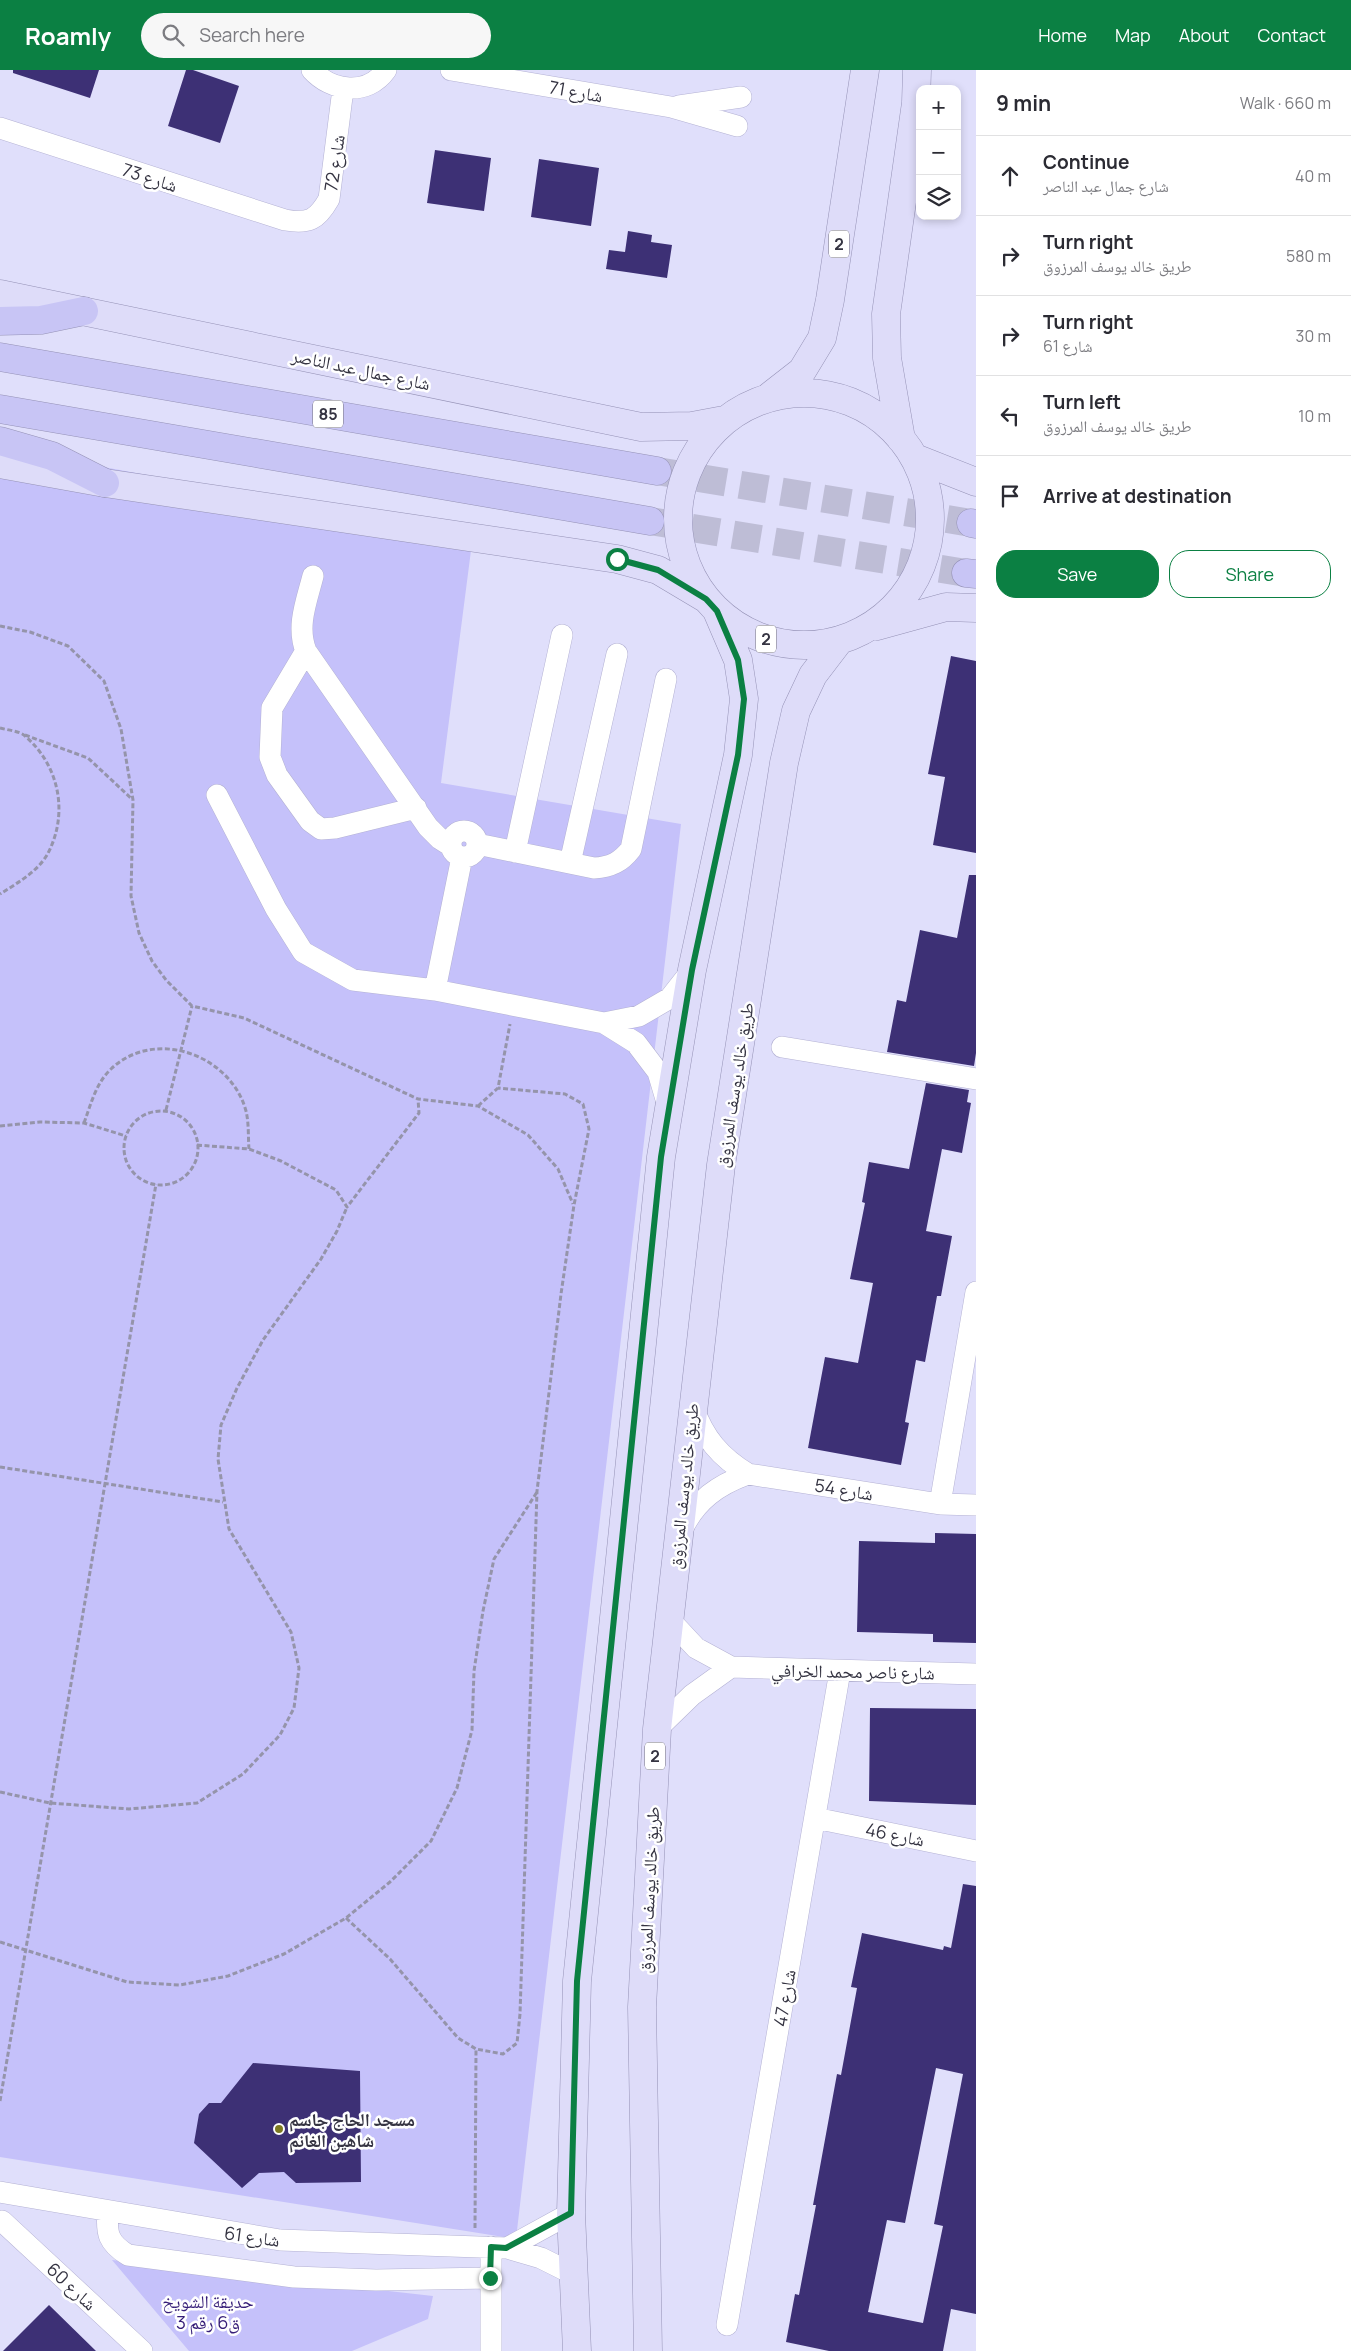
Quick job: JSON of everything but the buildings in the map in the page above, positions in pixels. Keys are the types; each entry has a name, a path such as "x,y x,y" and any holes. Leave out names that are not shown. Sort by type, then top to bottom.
{"highway":[{"path":"0,321 41,320 84,311"},
{"name":"85","path":"0,357 657,471"},
{"path":"0,409 650,520"},
{"path":"0,441 52,456 105,483"}],"main road":[{"name":"2","path":"577,2351 571,2213 577,1981 661,1157 692,970 738,755 744,699 738,660 711,605 684,560 677,515 686,471 710,433 724,420 745,406 769,396 802,371 822,338 830,300 865,70"},
{"name":"2","path":"917,70 918,85"},
{"path":"922,85 926,70"},
{"name":"2","path":"711,605 744,630 774,642 807,645 839,641 864,630 895,606 918,574 929,536 928,496 908,448 887,358 886,314 916,114"},
{"name":"شارع جمال عبد الناصر","path":"0,294 641,427 692,426 724,420"},
{"name":"2","path":"769,396 805,392 842,398 874,414 908,448"},
{"path":"908,448 976,482"},
{"path":"0,464 105,483 617,559 658,570 711,605"},
{"path":"864,630 946,607 976,608"},
{"name":"طريق خالد يوسف المرزوق","path":"648,2351 642,2007 657,1729 692,1404 721,1164 784,763 796,711 813,674 839,641"}],"street":[{"path":"312,70 326,83 343,89 359,88 373,82 386,70"},
{"name":"شارع 71","path":"451,70 671,108 736,126"},
{"name":"شارع 72","path":"300,223 312,219 322,212 329,199 343,89"},
{"name":"شارع 71","path":"671,108 740,97"},
{"name":"شارع 73","path":"0,128 285,220 300,223"},
{"path":"313,576 301,626 301,634 306,651 433,832 464,849 514,852 594,868 605,868 625,857 631,848 666,679"},
{"path":"514,852 562,635"},
{"path":"306,651 275,701 270,717 270,757 277,775 310,821 321,829 335,828 416,808"},
{"path":"570,863 617,654"},
{"path":"218,795 276,909 303,952 353,980 435,990 514,1007 604,1023 636,1042 658,1072 669,1107"},
{"path":"435,990 464,849"},
{"path":"604,1023 639,1016 670,998 692,970"},
{"path":"782,1047 976,1079"},
{"path":"940,1504 966,1406 976,1292"},
{"name":"شارع 54","path":"692,1404 700,1426 712,1446 728,1462 748,1474 940,1504 976,1505"},
{"name":"شارع 54","path":"678,1537 689,1515 705,1496 725,1482 748,1474"},
{"name":"شارع ناصر محمد الخرافي","path":"668,1619 696,1648 731,1668 976,1674"},
{"path":"657,1729 692,1696 731,1668"},
{"name":"شارع 47","path":"727,2325 840,1671"},
{"name":"شارع 46","path":"815,1818 976,1851"},
{"name":"شارع 61","path":"0,2192 280,2240 491,2248 541,2258 573,2274"},
{"path":"1,2223 22,2197"},
{"path":"108,2212 106,2231 116,2248 128,2255 294,2277 376,2280 490,2278"},
{"path":"491,2351 491,2248 571,2213"},
{"name":"شارع 60","path":"1,2223 142,2351"}],"path":[{"path":"0,626 30,632 68,646 104,681 121,729 133,800 131,896 139,933 152,961 166,980 192,1006 244,1018 418,1099 478,1106 528,1135 558,1169 574,1205"},
{"path":"0,728 88,758 133,800"},
{"path":"0,894 24,879 46,856 59,821 59,792 46,761 24,735"},
{"path":"166,1110 192,1006"},
{"path":"478,1106 498,1088 514,1007"},
{"path":"84,1123 96,1088 111,1069 133,1054 158,1047 181,1051 212,1062 233,1082 246,1111 249,1149"},
{"path":"346,1918 390,1960 458,2038 476,2049 502,2054 517,2042 520,2004 537,1491 547,1397 574,1205 589,1129 583,1104 565,1094 498,1088"},
{"path":"0,1792 50,1802 129,1809 197,1803 243,1774 280,1735 294,1708 299,1668 291,1632 229,1529 223,1502 218,1459 221,1425 237,1388 264,1340 321,1259 337,1232 347,1207 418,1113 418,1099"},
{"path":"166,1110 186,1119 197,1137 197,1159 186,1177 166,1185 145,1182 129,1168 122,1147 126,1136 129,1127 145,1113 166,1110"},
{"path":"0,1126 40,1122 84,1123 126,1136"},
{"path":"197,1145 249,1149 281,1161 336,1190 347,1207"},
{"path":"0,2101 24,1950 156,1184"},
{"path":"0,1468 223,1502"},
{"path":"0,1942 127,1982 180,1985 228,1976 274,1958 346,1918 390,1882 432,1841 457,1788 472,1730 474,1671 483,1611 494,1559 537,1491"},
{"path":"476,2049 491,2248"}],"green space":[{"path":"0,448 473,535 441,783 681,824 516,2239 0,2157"},
{"name":"حديقة الشويخ ق6 رقم 3","path":"112,2260 433,2296 428,2319 352,2351 189,2351"}],"tunnel":[{"path":"657,471 971,523"},
{"path":"650,521 966,573"}],"place":[{"name":"مسجد الحاج جاسم شاهين الغانم","path":"279,2129"}],"route":[{"path":"490,2278 491,2247 506,2248 571,2213 577,1981 661,1157 692,970 738,755 744,699 738,660 717,611 706,599 658,570 617,559"}]}
